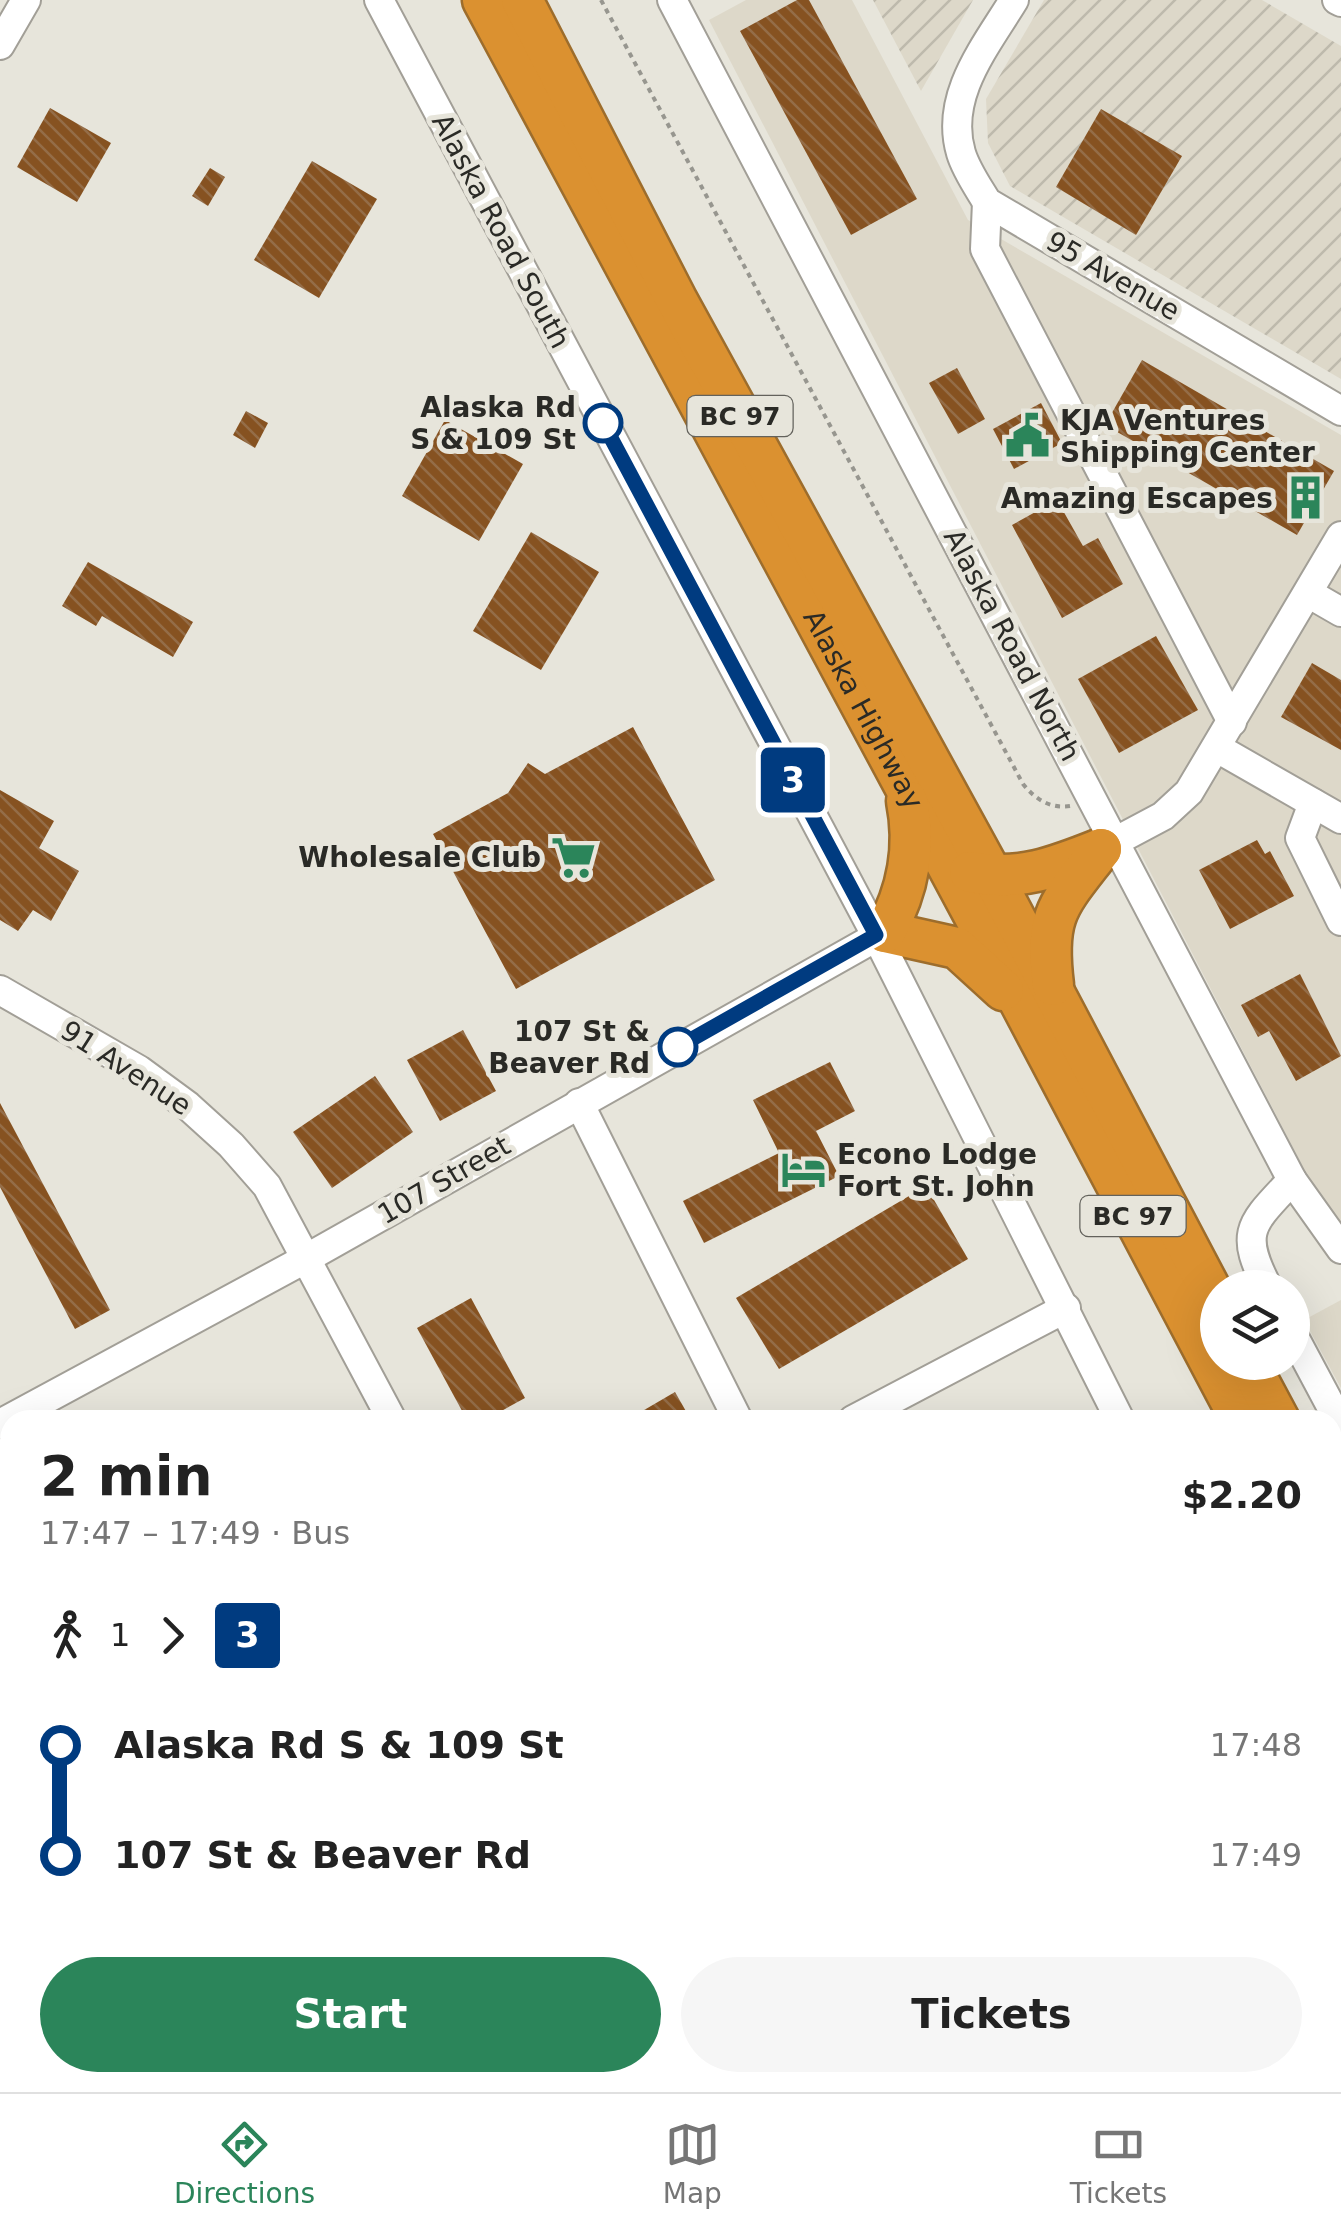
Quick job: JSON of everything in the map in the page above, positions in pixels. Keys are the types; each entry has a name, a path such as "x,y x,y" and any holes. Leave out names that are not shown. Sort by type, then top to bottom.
{"highway":[{"name":"Alaska Highway","path":"483,0 978,922 1040,1005 1200,1274"},
{"name":"Alaska Highway","path":"522,0 676,299 1028,946 1040,1005 1236,1410"},
{"path":"881,933 897,911 909,861 913,830 905,785"},
{"path":"966,828 1027,854 1108,846"},
{"path":"881,933 957,948 1040,1005 1052,923 1064,898 1108,846"},
{"path":"948,867 993,877 1046,871 1108,846"},
{"path":"881,933 942,922 978,922 1028,946"},
{"path":"1258,1380 1274,1410"}],"street":[{"path":"0,45 26,0"},
{"name":"Alaska Road South","path":"379,0 881,933 1115,1410"},
{"name":"Alaska Road North","path":"672,0 1094,800 1108,846 1292,1180 1341,1249"},
{"path":"1014,0 961,90 960,152 987,202 985,249 1232,722"},
{"name":"95 Avenue","path":"987,202 1341,410"},
{"path":"1108,846 1179,804 1217,748 1341,536"},
{"path":"1308,593 1341,612"},
{"path":"1217,748 1341,819"},
{"path":"1313,803 1300,838 1341,921"},
{"name":"107 Street","path":"26,1410 307,1258 881,933"},
{"name":"91 Avenue","path":"0,990 139,1070 231,1144 267,1186 387,1410"},
{"path":"578,1103 733,1410"},
{"path":"1259,1270 1250,1239 1254,1222 1292,1180"},
{"path":"872,1410 1066,1308"},
{"path":"1310,1367 1333,1410"}],"path":[{"path":"601,0 1024,784 1034,797 1063,808 1094,800"}],"shaded area":[{"path":"746,0 852,0 968,220 1341,435 1341,1227 1319,1198 709,20"},
{"path":"873,0 973,0 921,91"},
{"path":"1044,0 1262,0 1341,46 1341,379 1010,186 988,143 986,99"},
{"path":"1341,1300 1341,1388 1310,1331 1310,1317"}],"building":[{"path":"797,0 809,0 917,199 851,235 740,31"},
{"path":"50,108 111,143 77,202 17,167"},
{"path":"1101,109 1182,156 1136,235 1056,187"},
{"path":"312,161 377,199 319,298 254,260"},
{"path":"210,168 225,177 208,206 192,196"},
{"path":"1142,360 1334,471 1297,535 1105,425"},
{"path":"957,368 985,419 958,434 929,383"},
{"name":"KJA Ventures Shipping Center","path":"1041,403 1062,443 1014,469 993,429"},
{"path":"246,411 268,423 255,448 233,435"},
{"path":"445,420 523,464 479,541 402,496"},
{"path":"1057,500 1083,546 1098,538 1123,584 1062,618 1012,525"},
{"path":"531,532 599,572 541,670 473,631"},
{"path":"88,562 193,622 173,657 102,616 96,626 62,606"},
{"path":"1156,636 1198,710 1119,753 1078,679"},
{"path":"1312,663 1341,680 1341,750 1281,717"},
{"name":"Wholesale Club","path":"633,727 715,880 516,989 433,834 508,793 528,763 545,774"},
{"path":"0,790 54,821 39,848 79,871 51,921 33,910 18,931 0,920"},
{"path":"1257,840 1265,854 1270,851 1294,896 1230,929 1199,870"},
{"path":"1300,974 1341,1056 1296,1081 1269,1031 1258,1037 1241,1005"},
{"path":"463,1030 496,1091 440,1121 407,1060"},
{"path":"830,1062 855,1111 816,1131 839,1176 704,1243 683,1201 779,1153 753,1100"},
{"path":"375,1076 413,1132 332,1188 293,1132"},
{"path":"0,1103 110,1310 75,1329 0,1187"},
{"path":"926,1186 968,1259 779,1369 736,1298"},
{"path":"471,1298 525,1398 503,1410 462,1410 417,1328"},
{"path":"675,1392 685,1410 644,1410"}],"bus line":[{"name":"3","path":"603,423 876,935 678,1047"}],"place":[{"name":"Alaska Rd S & 109 St","path":"603,423"},
{"name":"KJA Ventures Shipping Center","path":"1027,436"},
{"name":"Amazing Escapes","path":"1306,498"},
{"name":"Wholesale Club","path":"574,857"},
{"name":"107 St & Beaver Rd","path":"678,1047"},
{"name":"Econo Lodge Fort St. John","path":"804,1170"}]}
